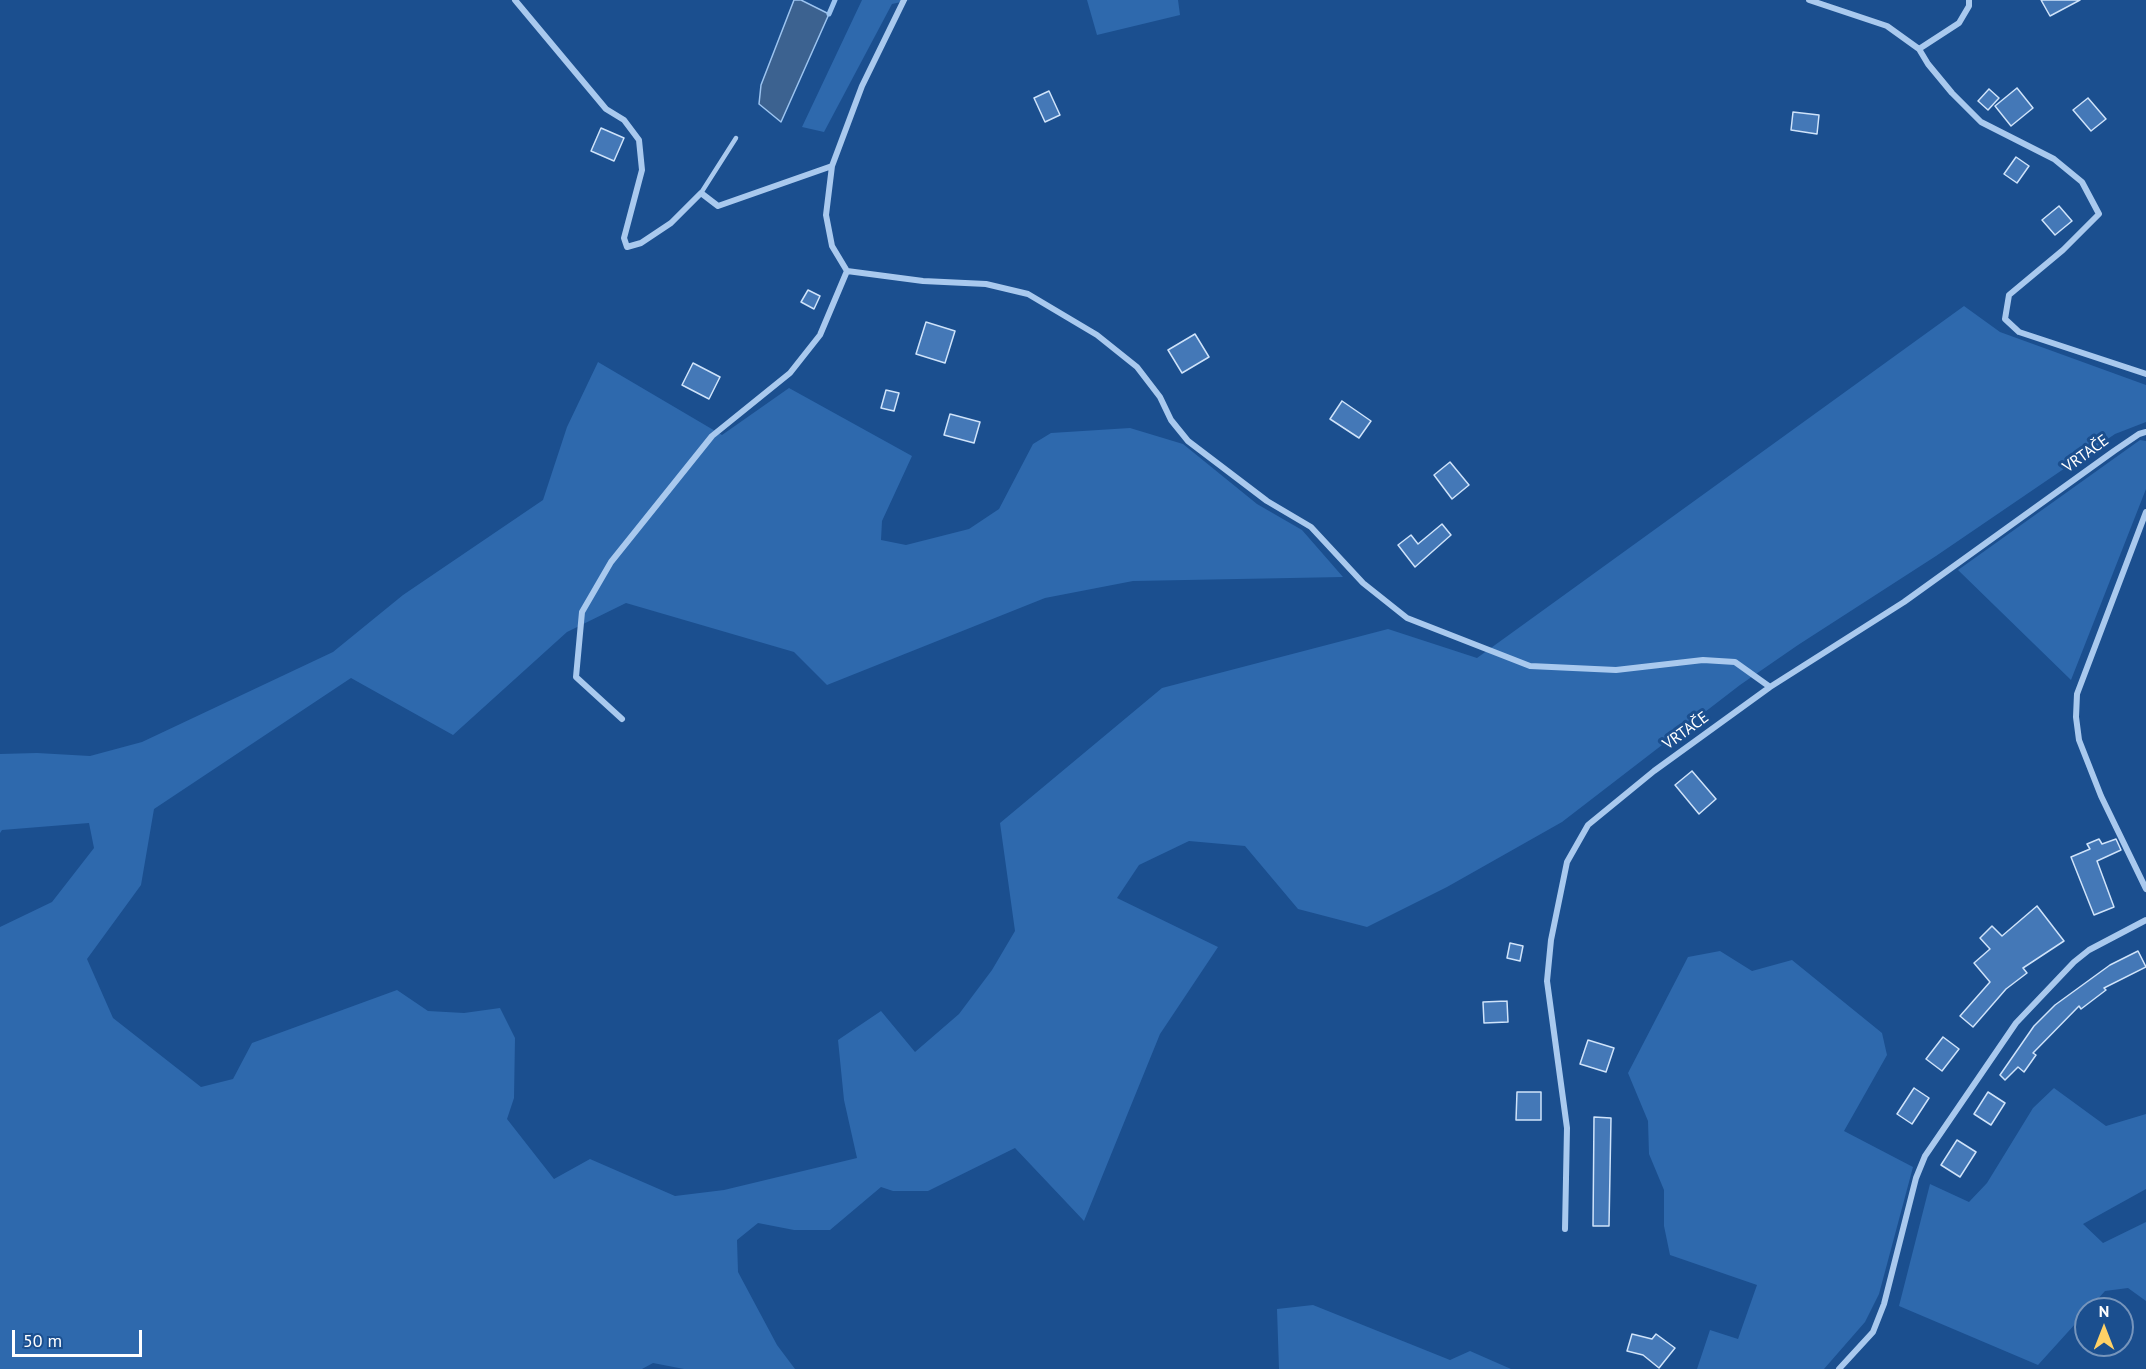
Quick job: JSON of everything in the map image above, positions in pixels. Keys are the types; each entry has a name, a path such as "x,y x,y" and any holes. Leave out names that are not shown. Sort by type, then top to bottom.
{"street":[{"path":"515,0 606,109 624,120 639,140 642,170 624,238 627,247 641,243 671,223 701,193 718,206 832,166"},
{"path":"847,271 832,246 826,215 832,166 862,86 904,0"},
{"path":"1809,0 1887,26 1919,49 1952,93 1981,122 2054,159 2082,182 2099,214 2063,250 2009,295 2005,319 2019,332 2146,374"},
{"path":"1919,49 1959,23 1969,6 1969,0"},
{"path":"847,271 923,281 986,284 1028,294 1097,335 1137,367 1160,397 1171,420 1188,441 1267,501 1311,527 1364,583 1407,618 1530,666 1616,669 1703,660 1736,662 1770,687"},
{"path":"622,719 576,677 582,612 611,562 712,436 790,373 820,335 847,271"},
{"name":"VRTAČE","path":"1565,1230 1567,1128 1547,981 1551,940 1567,862 1588,825 1654,771 1770,687 1904,602 2114,451 2139,434 2146,432"},
{"path":"2146,512 2077,694 2076,717 2079,740 2101,796 2146,889"},
{"path":"1839,1369 1873,1332 1884,1304 1916,1178 1925,1156 2016,1023 2089,950 2146,920"}],"lane":[{"path":"701,193 736,138"}],"shaded area":[{"path":"794,0 801,0 829,14 781,122 759,104 761,85"},
{"path":"862,0 910,0 892,4 824,132 802,127"},
{"path":"1087,0 1178,0 1180,15 1097,35"},
{"path":"1964,306 2000,332 2146,385 2146,422 2115,434 1936,556 1798,645 1740,685 1562,822 1447,887 1367,927 1298,909 1245,846 1189,841 1139,865 1117,898 1218,947 1160,1034 1084,1221 1015,1148 928,1191 893,1191 881,1187 830,1230 794,1230 758,1223 737,1240 738,1272 777,1345 795,1369 684,1369 653,1363 642,1369 0,1369 0,927 52,902 94,848 89,823 2,830 0,833 0,754 37,753 90,756 142,742 333,652 403,595 543,500 567,427 598,362 722,435 789,388 912,456 882,521 881,540 906,545 969,529 999,509 1033,444 1051,433 1130,428 1183,444 1257,504 1302,530 1343,577 1133,581 1045,598 827,685 794,652 626,603 567,632 453,735 351,678 154,809 141,885 87,959 113,1018 201,1087 233,1079 252,1043 397,990 428,1011 464,1013 500,1008 515,1038 514,1098 507,1119 554,1179 590,1159 675,1196 724,1190 857,1158 844,1100 838,1040 881,1011 915,1052 959,1014 992,970 1015,931 1000,823 1162,688 1388,629 1477,658"},
{"path":"2140,440 2146,441 2146,489 2071,680 1958,570"},
{"path":"1720,951 1752,971 1792,960 1882,1033 1887,1055 1844,1131 1913,1167 1879,1294 1865,1322 1824,1369 1697,1369 1710,1330 1738,1339 1757,1285 1670,1255 1664,1226 1664,1190 1649,1154 1648,1121 1628,1073 1688,957"},
{"path":"2054,1088 2106,1126 2146,1114 2146,1189 2083,1224 2103,1243 2146,1222 2146,1301 2128,1288 2105,1291 2100,1297 2074,1297 2074,1325 2038,1365 1899,1306 1930,1184 1969,1202 1987,1183 2033,1108"},
{"path":"1313,1305 1450,1360 1470,1351 1511,1369 1279,1369 1277,1309"}],"building":[{"path":"2041,0 2080,0 2050,16"},
{"path":"2017,88 2033,108 2011,126 1995,106"},
{"path":"1989,89 1999,98 1988,110 1978,101"},
{"path":"1049,91 1060,115 1045,122 1034,98"},
{"path":"2088,98 2106,119 2091,131 2073,110"},
{"path":"1793,112 1819,115 1817,134 1791,130"},
{"path":"601,128 624,138 614,161 591,151"},
{"path":"2016,157 2029,166 2017,183 2004,174"},
{"path":"2059,206 2072,221 2055,235 2042,220"},
{"path":"808,290 820,296 814,309 801,302"},
{"path":"926,322 955,331 945,363 916,354"},
{"path":"1195,334 1209,357 1182,373 1168,350"},
{"path":"693,363 720,377 709,399 682,385"},
{"path":"886,390 899,393 894,411 881,408"},
{"path":"1342,401 1371,421 1359,438 1330,419"},
{"path":"950,414 980,422 974,443 944,435"},
{"path":"1450,462 1469,485 1452,499 1434,475"},
{"path":"1442,524 1451,535 1415,567 1398,545 1411,535 1418,544"},
{"path":"1692,771 1716,799 1699,814 1675,785"},
{"path":"2099,839 2102,844 2116,839 2121,850 2097,861 2114,907 2094,915 2071,857 2090,849 2087,844"},
{"path":"2037,906 2064,941 2023,968 2027,973 2006,989 1973,1027 1960,1016 1990,982 1974,963 1990,949 1980,938 1992,926 2002,936"},
{"path":"1510,943 1523,946 1520,961 1507,958"},
{"path":"2138,951 2146,967 2104,988 2106,990 2081,1009 2079,1006 2033,1053 2036,1055 2024,1072 2018,1067 2005,1080 2000,1075 2034,1026 2055,1005 2110,965"},
{"path":"1507,1001 1508,1022 1484,1023 1483,1002"},
{"path":"1943,1037 1959,1049 1942,1071 1926,1059"},
{"path":"1588,1040 1614,1048 1606,1072 1580,1064"},
{"path":"1914,1088 1929,1098 1912,1124 1897,1114"},
{"path":"1517,1092 1541,1092 1541,1120 1516,1120"},
{"path":"1988,1092 2005,1103 1991,1125 1974,1114"},
{"path":"1594,1117 1611,1118 1609,1226 1593,1226"},
{"path":"1957,1140 1976,1152 1960,1177 1941,1165"},
{"path":"1632,1334 1652,1339 1656,1334 1675,1348 1659,1368 1643,1355 1627,1351"}],"waterway":[{"path":"829,14 835,0"}]}
